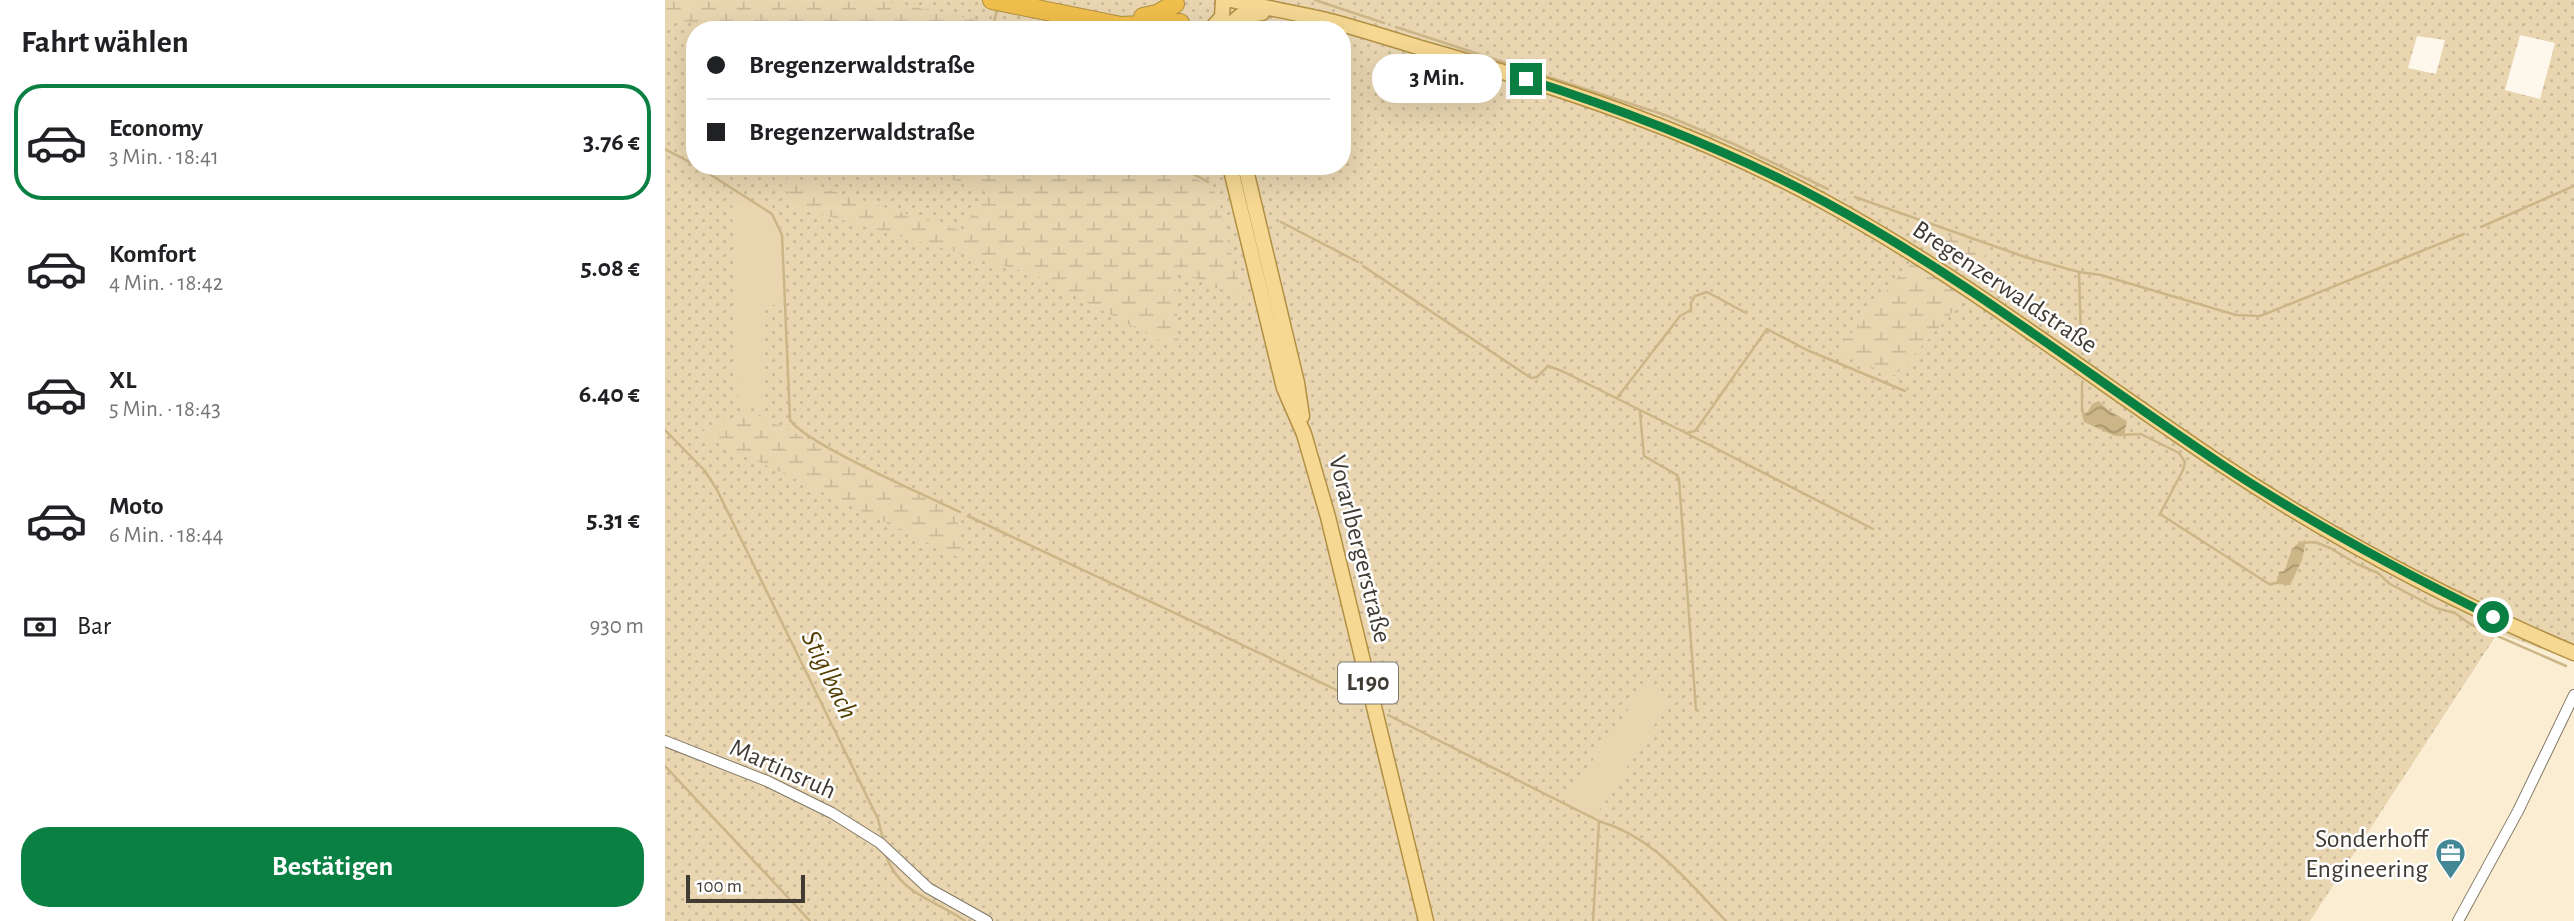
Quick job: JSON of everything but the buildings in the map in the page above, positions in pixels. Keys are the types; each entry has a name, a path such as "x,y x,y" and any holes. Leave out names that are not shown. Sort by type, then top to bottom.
{"highway":[{"path":"992,0 1096,21"},
{"path":"1026,0 1132,19 1157,14 1172,1"}],"main road":[{"path":"1218,21 1223,0"},
{"name":"Bregenzerwaldstraße","path":"1231,0 1329,21"},
{"path":"1172,1 1177,18 1175,21"},
{"name":"Bregenzerwaldstraße","path":"1222,21 1232,10 1254,3"},
{"path":"1230,21 1240,16 1281,10"},
{"name":"Bregenzerwaldstraße","path":"1351,26 1616,108 1692,137 1764,170 1902,247 2223,466 2311,520 2397,570 2574,653"},
{"name":"Vorarlbergerstraße","path":"1232,175 1284,388 1304,434"},
{"name":"Vorarlbergerstraße","path":"1247,175 1297,383 1304,434 1343,577 1426,921"}],"street":[{"path":"2458,921 2518,811 2574,695"},
{"name":"Martinsruh","path":"665,741 767,781 832,813 880,843 927,888 987,921"}],"shaded area":[{"path":"2499,633 2574,661 2574,921 2310,921"}],"green space":[{"path":"665,0 2574,0 2574,661 2498,633 2310,921 665,921","holes":["2520,35 2555,43 2540,99 2505,90","2417,36 2445,40 2436,74 2408,68"]},
{"path":"665,0 878,0 982,21 686,22 665,18"},
{"path":"938,175 1190,175 1214,189 1244,301 1175,269 1179,351 1033,274 789,205 787,177 962,231 987,190"},
{"path":"732,189 780,216 785,305 761,305 765,408 738,407"},
{"path":"1913,223 1989,250 1974,271 1910,230"},
{"path":"1912,260 1967,296 1895,376 1835,353"},
{"path":"751,412 956,511 964,560 698,433"},
{"path":"1646,684 1670,700 1595,817 1564,802"}],"water":[{"path":"2099,401 2127,421 2124,436 2115,436 2084,422 2082,415 2092,404"},
{"path":"2306,540 2302,560 2290,585 2276,584 2279,572 2284,571 2293,549"}],"waterway":[{"path":"1315,0 1384,23"},
{"path":"994,21 997,10"},
{"path":"1396,27 1665,115 1828,189"},
{"path":"665,149 686,160"},
{"path":"711,175 772,214 782,235 790,420 801,430 842,455 960,512"},
{"path":"1195,175 1208,182"},
{"path":"2481,227 2574,186"},
{"path":"1855,197 2025,257 2079,272 2081,341"},
{"path":"1281,222 1358,262"},
{"path":"2079,272 2101,275 2236,315 2260,316 2464,234"},
{"path":"1363,266 1531,378 1537,377 1548,366 1686,433 1695,431 1767,329 1807,350 1905,391"},
{"path":"1617,398 1680,316 1691,310 1695,296 1707,292 1746,313"},
{"path":"2082,383 2082,411 2085,416"},
{"path":"1640,412 1644,456 1677,475 1679,480 1696,710"},
{"name":"Stiglbach","path":"665,430 705,471 717,490 878,819 884,843"},
{"path":"1686,433 1873,529"},
{"path":"2120,435 2141,434 2179,453 2185,462 2160,514 2269,584 2277,583"},
{"path":"968,516 1361,702"},
{"path":"2302,543 2315,542 2330,548 2436,608 2455,613 2470,624 2566,666"},
{"path":"1388,715 1599,821 1593,921"},
{"path":"665,766 810,921"},
{"path":"1599,821 1619,828 1653,849 1726,921"},
{"name":"Stiglbach","path":"885,853 891,867 908,887 965,921"}],"place":[{"name":"Sonderhoff Engineering","path":"2451,881"}],"route":[{"path":"1526,79 1616,108 1692,137 1827,203 1902,247 2223,466 2397,570 2493,617"}]}
